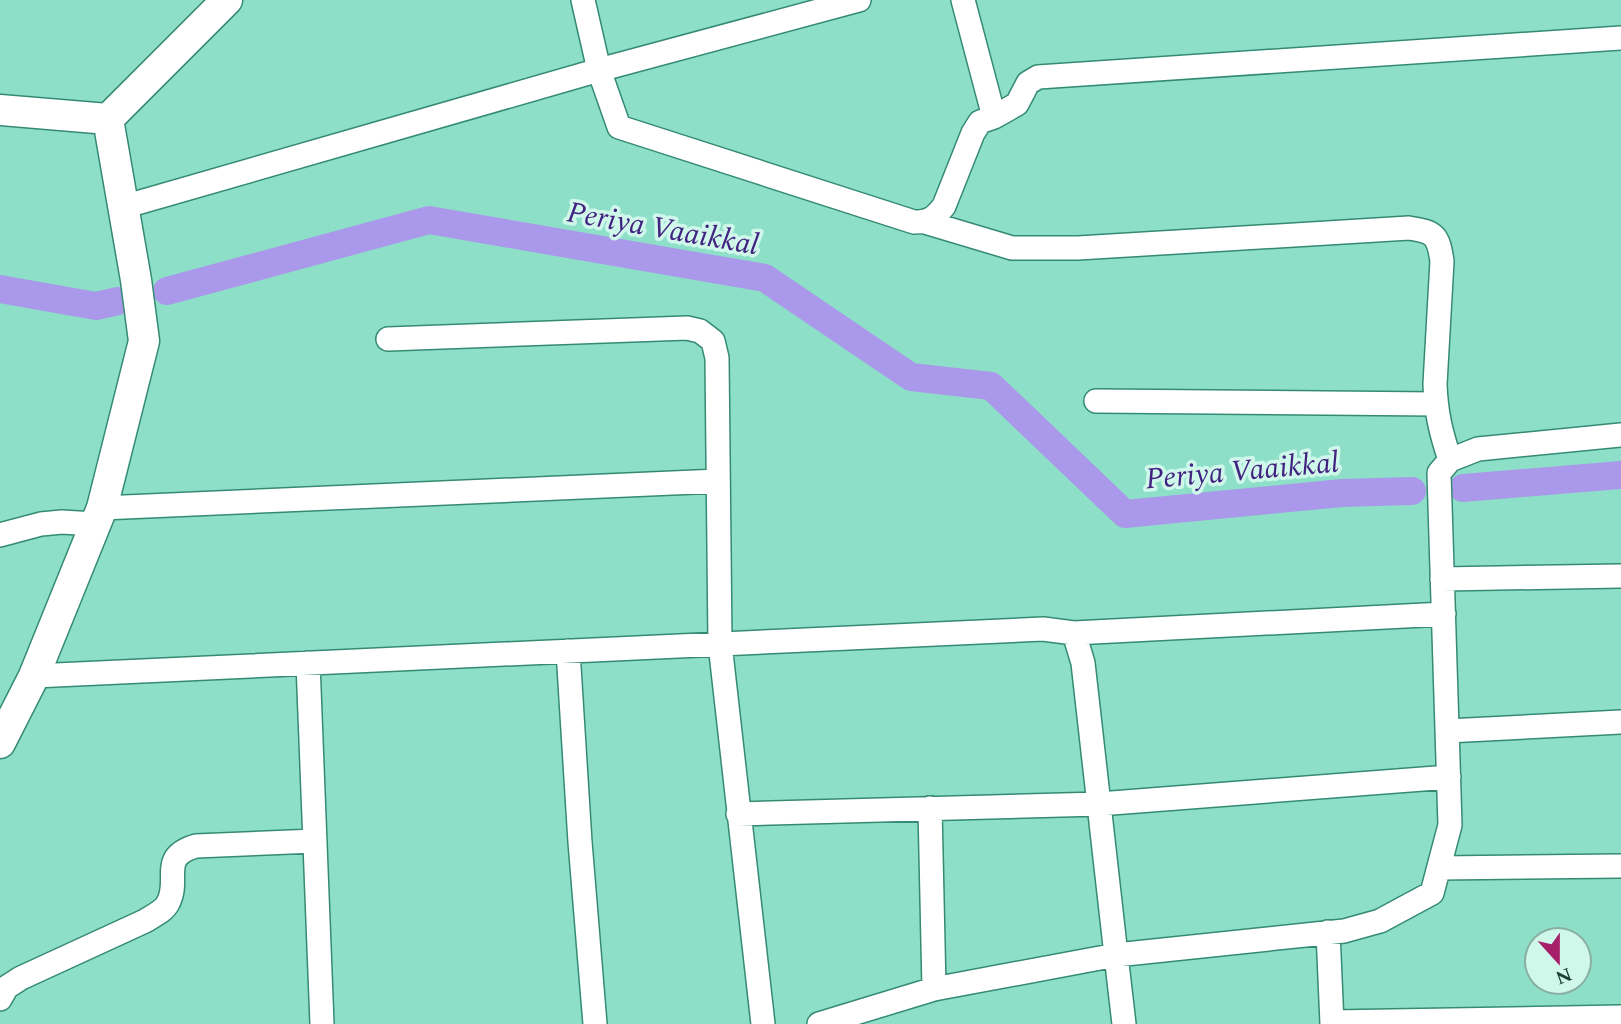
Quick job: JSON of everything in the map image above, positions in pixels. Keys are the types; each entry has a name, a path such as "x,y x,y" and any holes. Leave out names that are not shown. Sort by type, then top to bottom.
{"street":[{"path":"0,110 108,119 227,0"},
{"path":"583,0 599,70 620,127 914,222 925,222 1012,248 1078,248 1409,228 1427,231 1439,243 1442,261 1435,384 1444,466 1440,517 1450,825 1432,893 1380,920 1343,931 1116,955 934,989 819,1024"},
{"path":"124,207 599,70 859,0"},
{"path":"963,0 994,117"},
{"path":"925,222 936,217 944,206 973,133 980,122 1017,104 1028,83 1038,77 1621,38"},
{"path":"0,743 34,676 99,516 144,341 108,119"},
{"path":"388,339 687,328 700,331 713,341 719,384 720,644 763,1024"},
{"path":"1096,401 1436,404"},
{"path":"1444,466 1478,449 1621,435"},
{"path":"0,535 41,524 99,516 718,481"},
{"path":"1442,579 1621,576"},
{"path":"34,676 1043,629 1074,633 1444,614"},
{"path":"1074,633 1083,663 1124,1024"},
{"path":"568,651 595,1024"},
{"path":"308,663 322,1024"},
{"path":"1447,730 1621,722"},
{"path":"738,814 1099,804 1448,777"},
{"path":"930,808 934,989"},
{"path":"0,999 7,987 21,978 159,913 168,903 176,856 186,849 196,846 315,841"},
{"path":"1439,868 1621,866"},
{"path":"1328,932 1332,1023 1621,1017"}],"waterway":[{"name":"Periya Vaaikkal","path":"167,291 429,220 765,278 911,377 991,386 1125,514 1342,493 1412,491"},
{"name":"Periya Vaaikkal","path":"0,289 96,306 118,301"},
{"name":"Periya Vaaikkal","path":"1463,488 1621,475"}]}
